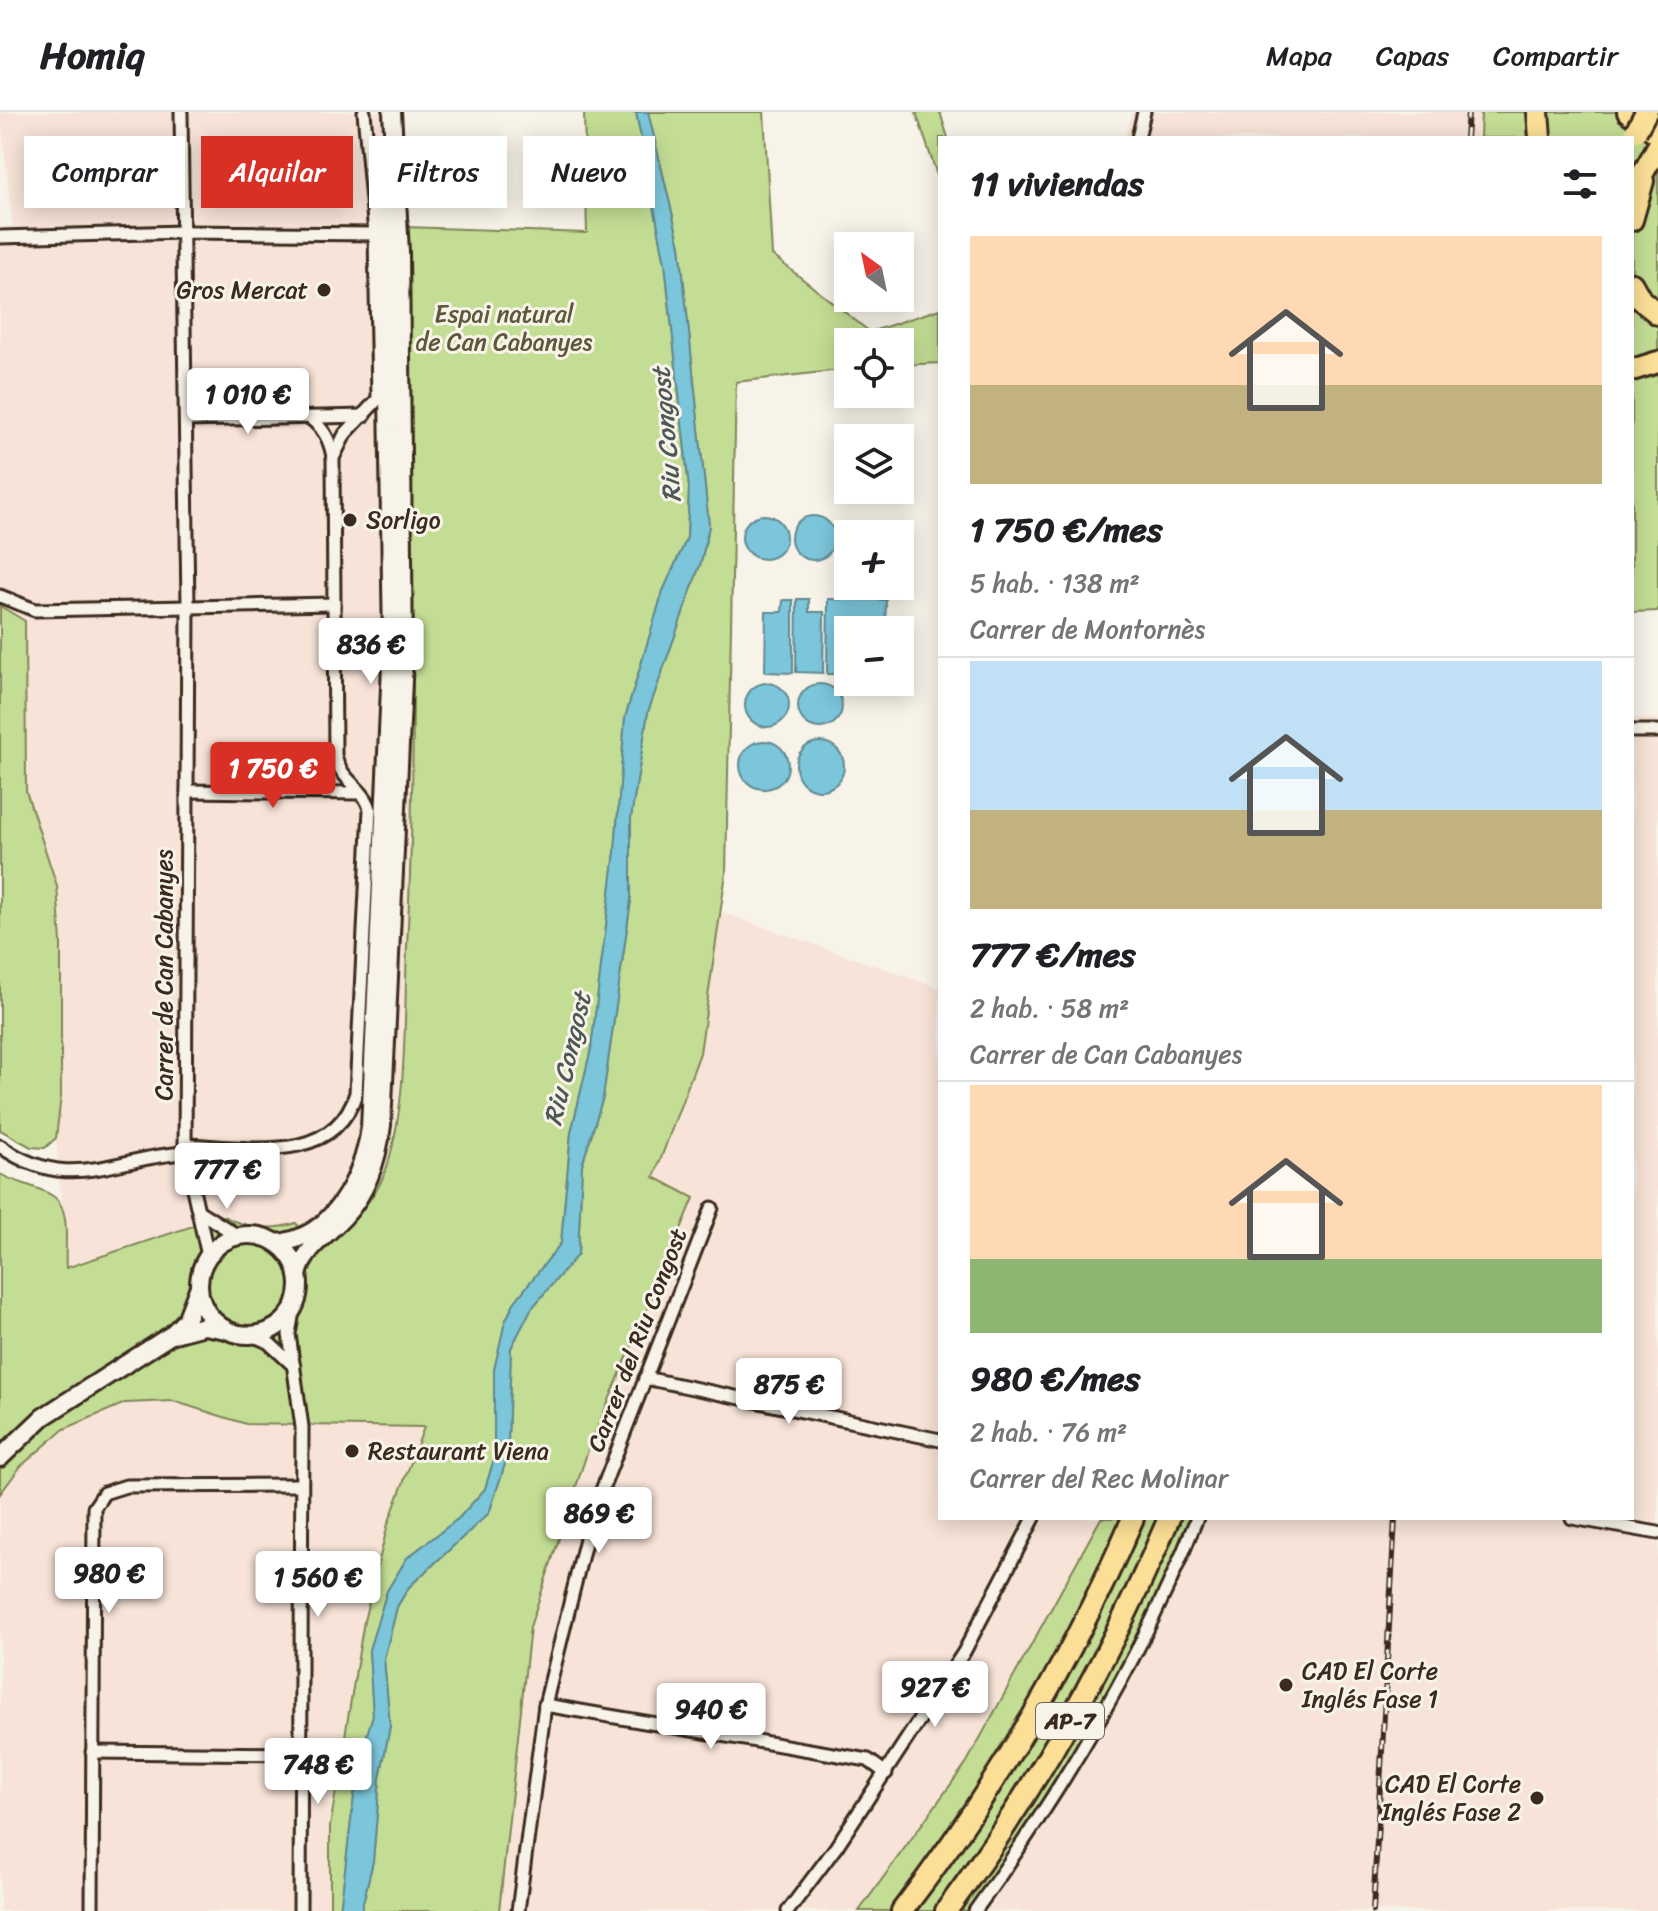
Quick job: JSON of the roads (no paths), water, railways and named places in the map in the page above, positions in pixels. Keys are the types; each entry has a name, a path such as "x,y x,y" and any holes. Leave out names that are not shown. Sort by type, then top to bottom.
{"highway":[{"path":"1538,112 1540,136"},
{"path":"1637,121 1658,122"},
{"path":"1637,121 1658,134"},
{"path":"1634,190 1658,146"},
{"path":"1634,213 1646,171"},
{"path":"1634,288 1641,300 1658,314"},
{"path":"1634,369 1658,362"},
{"name":"AP-7","path":"902,1911 944,1856 1017,1747 1110,1570 1132,1520"},
{"name":"AP-7","path":"946,1911 1039,1774 1078,1707 1120,1628 1168,1520"}],"street":[{"name":"Carrer de Can Cabanyes","path":"181,112 188,607 185,1149 208,1256"},
{"path":"333,458 345,434 378,399 375,234 364,112"},
{"path":"276,1243 308,1233 348,1194 362,1166 370,1128 393,596 387,195 382,112"},
{"path":"300,1911 302,1427 289,1322 305,1254 342,1219 364,1187 377,1157 382,1125 404,659 400,252 392,112"},
{"path":"1138,136 1144,112"},
{"path":"0,237 183,232 375,234"},
{"path":"186,420 364,416"},
{"path":"0,1146 33,1163 81,1171 185,1149 295,1147 322,1138 350,1110 356,1093 370,809 338,770 335,755 333,458 326,434 310,418"},
{"path":"0,596 35,610 334,604"},
{"path":"1634,731 1658,731"},
{"path":"187,791 359,793"},
{"name":"Carrer del Riu Congost","path":"518,1911 545,1705 591,1518 712,1208"},
{"path":"200,1212 238,1236"},
{"path":"0,1458 43,1417 171,1335 186,1320 208,1256 226,1240 238,1236 264,1237 286,1251 298,1275"},
{"path":"199,1287 207,1313 228,1330"},
{"path":"252,1335 277,1327 294,1306"},
{"path":"171,1335 204,1326 252,1335 268,1342 294,1366"},
{"path":"645,1378 938,1440"},
{"path":"92,1911 92,1525 99,1498 126,1486 301,1485"},
{"path":"788,1911 886,1773 964,1652 1033,1520"},
{"path":"975,1911 1013,1858 1095,1729 1180,1562 1196,1520"},
{"path":"1583,1520 1658,1533"},
{"path":"545,1705 868,1760 886,1773"},
{"path":"92,1752 300,1754"}],"water":[{"path":"636,112 648,112 654,136 641,136"},
{"path":"655,141 680,246 709,526 701,562 648,712 631,818 631,900 603,1097 582,1165 578,1254 531,1309 511,1348 508,1443 505,1464 489,1513 409,1587 397,1607 384,1659 390,1726 380,1778 373,1861 361,1911 340,1911 358,1764 373,1715 369,1650 387,1591 407,1558 459,1518 485,1489 494,1459 494,1370 505,1322 514,1303 561,1243 571,1133 591,1049 615,852 625,718 663,591 687,538 689,488 665,263 654,208"},
{"path":"764,515 780,521 786,537 780,553 764,559 748,553 742,537 748,521"},
{"path":"813,516 829,522 834,542 829,554 813,560 797,554 791,538 797,522"},
{"path":"797,599 809,599 809,612 824,612 823,673 796,672"},
{"path":"828,599 886,600 885,616 834,616 834,674 827,674"},
{"path":"783,600 793,600 793,673 765,672 766,612 782,612"},
{"path":"767,683 783,689 789,705 783,721 767,727 751,721 745,705 751,689"},
{"path":"811,685 829,685 834,689 834,696 841,697 841,715 829,727 811,727 799,715 799,697"},
{"path":"764,741 781,748 788,765 781,782 764,789 747,782 740,765 747,748"},
{"path":"820,742 837,749 844,766 837,783 820,790 803,783 796,766 803,749"}],"railway":[{"path":"1466,136 1468,112"},
{"path":"1373,1911 1395,1520"}],"place":[{"name":"Gros Mercat","path":"324,290"},
{"name":"Sorligo","path":"350,520"},
{"name":"Restaurant Viena","path":"352,1451"},
{"name":"CAD El Corte Inglés Fase 1","path":"1286,1685"},
{"name":"CAD El Corte Inglés Fase 2","path":"1537,1798"}],"park label":[{"name":"Espai natural de Can Cabanyes","path":"504,328"}],"water label":[{"name":"Riu Congost","path":"666,435"},
{"name":"Riu Congost","path":"567,1059"}]}
